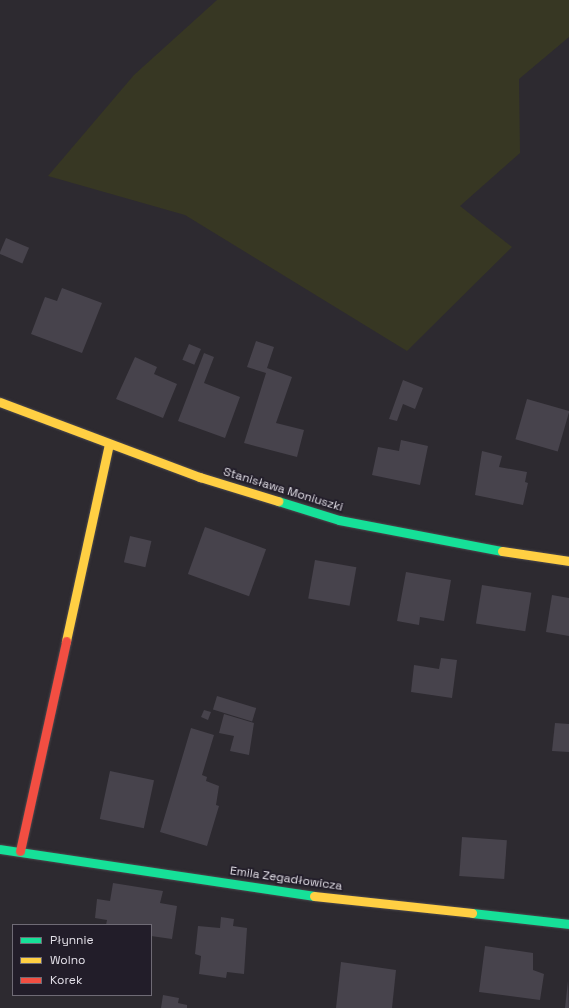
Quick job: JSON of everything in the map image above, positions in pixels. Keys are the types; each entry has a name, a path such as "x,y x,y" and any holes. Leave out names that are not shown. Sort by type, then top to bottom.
{"street":[{"name":"Stanisława Moniuszki","path":"0,402 200,477 339,520 458,544 569,561"},
{"path":"20,851 109,444"},
{"name":"Emila Zegadłowicza","path":"0,849 299,894 569,924"}],"green space":[{"path":"217,0 569,0 569,37 519,79 520,153 460,206 512,247 407,351 185,215 48,176 134,75"}],"building":[{"path":"6,238 29,248 22,263 0,254"},
{"path":"62,288 102,303 82,353 31,334 45,297 57,301"},
{"path":"256,341 274,347 267,368 292,377 276,423 304,430 297,457 244,443 266,373 247,367"},
{"path":"189,344 201,349 194,365 182,360"},
{"path":"204,353 214,357 204,383 240,397 225,438 178,421"},
{"path":"135,357 157,367 154,374 177,384 163,418 116,399"},
{"path":"403,380 423,388 415,409 403,404 397,421 389,419"},
{"path":"527,399 569,411 558,452 515,439"},
{"path":"401,440 428,446 420,485 372,475 378,447 399,451"},
{"path":"482,451 502,456 499,467 527,472 525,482 528,483 523,505 475,495"},
{"path":"205,527 266,549 249,596 188,574"},
{"path":"130,536 151,541 145,567 124,562"},
{"path":"315,560 356,567 350,606 308,598"},
{"path":"406,572 451,580 444,621 420,617 419,625 397,621"},
{"path":"482,585 531,593 525,631 476,624"},
{"path":"552,595 569,598 569,636 546,632"},
{"path":"441,658 457,660 452,698 411,692 414,665 439,669"},
{"path":"217,696 256,708 252,721 213,709"},
{"path":"204,710 211,712 208,720 201,717"},
{"path":"224,714 254,723 249,755 230,751 234,736 219,733"},
{"path":"555,723 569,724 569,752 552,751"},
{"path":"191,728 214,735 202,775 207,777 206,781 219,786 216,805 219,806 207,846 160,832"},
{"path":"110,771 154,780 144,828 100,819"},
{"path":"462,837 507,840 504,879 459,876"},
{"path":"113,883 163,891 160,903 177,906 172,939 152,936 152,924 106,924 107,920 95,918 97,899 110,901"},
{"path":"221,917 234,919 233,926 247,928 244,974 227,972 226,978 199,974 201,956 195,954 198,926 220,928"},
{"path":"485,946 533,953 533,970 544,974 540,1000 479,992"},
{"path":"341,962 396,970 392,1008 336,1008"},
{"path":"568,981 569,1008 565,1008"},
{"path":"163,995 179,998 178,1003 187,1005 187,1008 161,1008"}],"traffic: fast":[{"path":"278,501 339,520 502,551"},
{"path":"0,849 314,896"},
{"path":"472,913 569,924"}],"traffic: slow":[{"path":"0,402 200,477 278,501"},
{"path":"66,641 109,444"},
{"path":"502,551 569,561"},
{"path":"314,896 472,913"}],"traffic: jam":[{"path":"20,851 66,641"}]}
